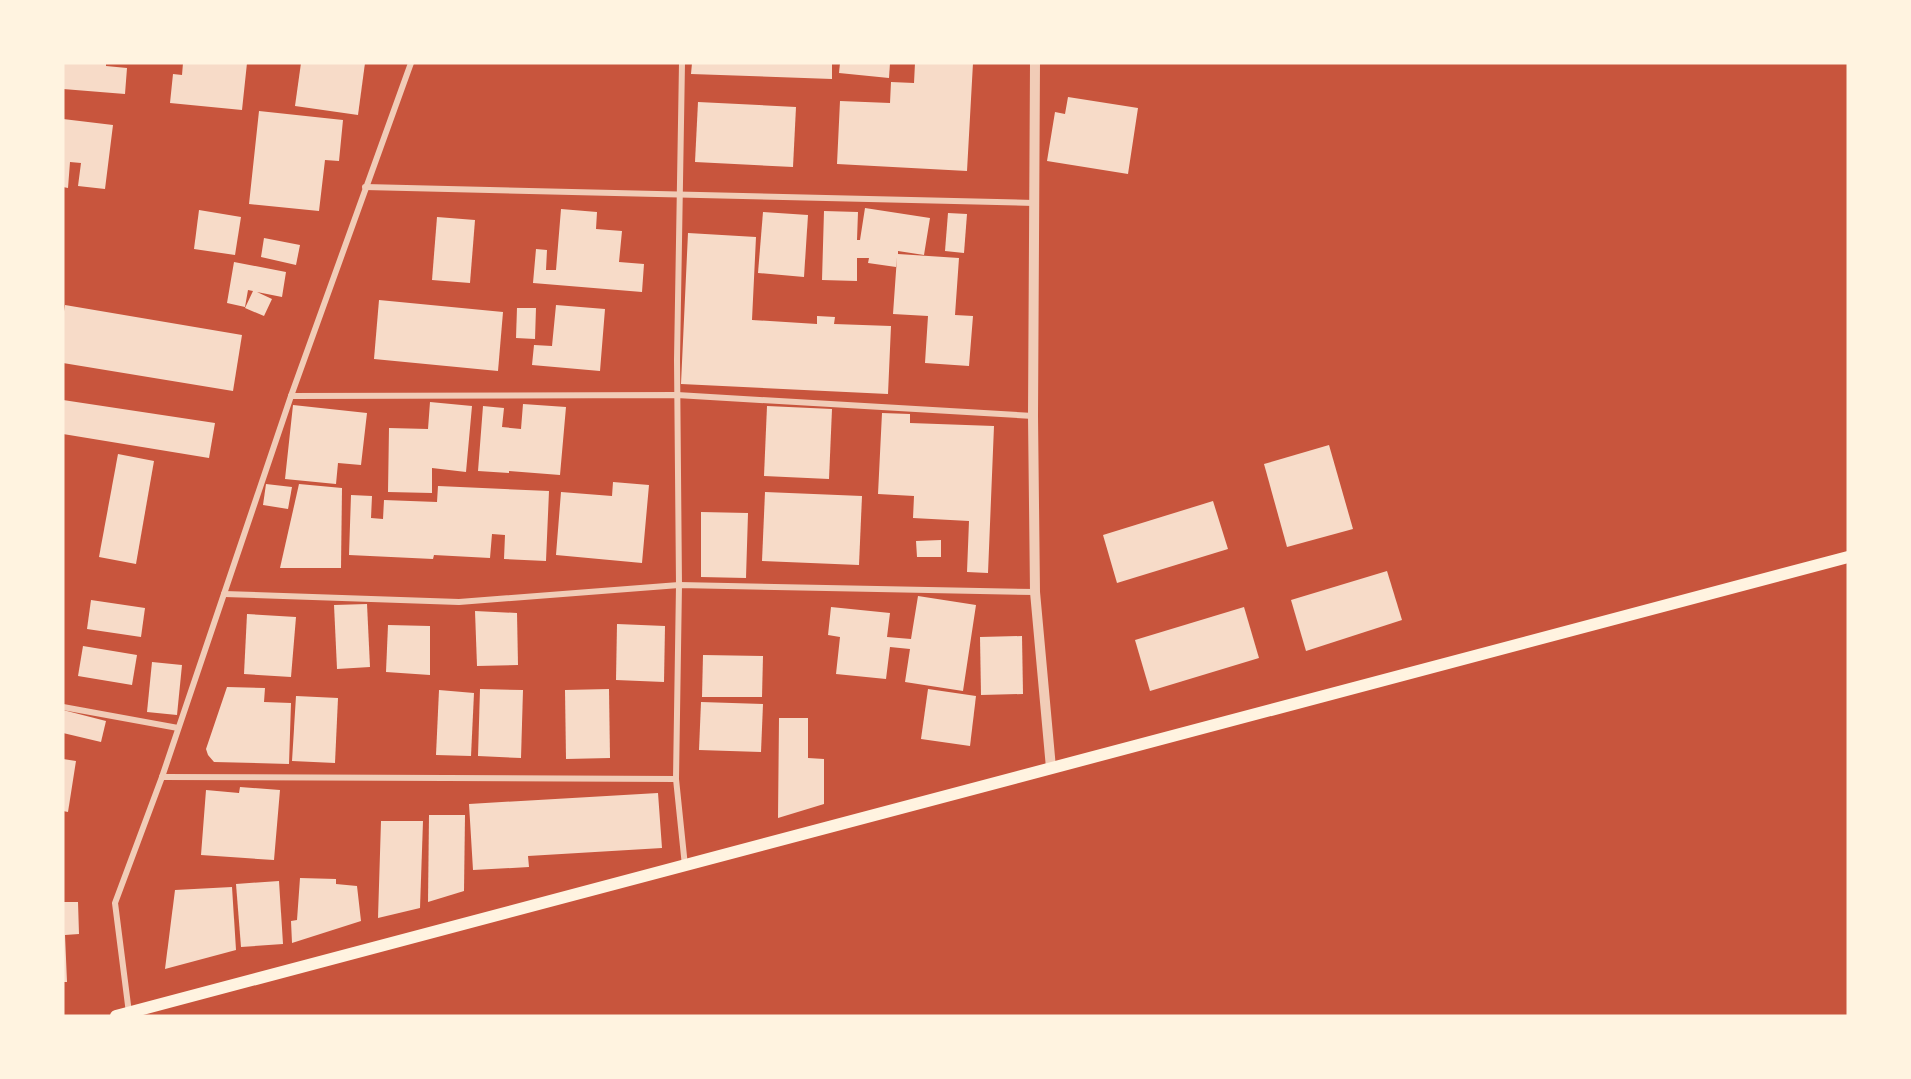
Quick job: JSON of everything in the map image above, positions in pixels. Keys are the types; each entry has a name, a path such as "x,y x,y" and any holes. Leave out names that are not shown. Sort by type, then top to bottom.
{"main road":[{"path":"116,1016 1848,557"}],"street":[{"path":"129,1013 115,903 162,777 291,396 411,63"},
{"path":"682,63 677,395 679,585 676,779 685,866"},
{"path":"1035,63 1033,416 1035,592 1051,768"},
{"path":"365,187 1034,203"},
{"path":"291,396 677,395 1033,416"},
{"path":"224,594 459,603 679,585 1035,592"},
{"path":"63,707 178,728"},
{"path":"162,777 676,779"}],"building":[{"path":"63,63 106,63 106,66 127,68 125,94 63,89"},
{"path":"183,63 247,63 242,110 170,103 173,74 182,75"},
{"path":"301,63 365,63 358,115 295,106"},
{"path":"692,63 832,63 832,79 691,74"},
{"path":"840,63 890,63 889,78 839,73"},
{"path":"915,63 973,63 967,171 837,164 840,101 890,103 891,82 914,83"},
{"path":"1068,97 1138,108 1128,174 1047,161 1055,112 1065,114"},
{"path":"698,102 796,107 793,167 695,162"},
{"path":"259,111 343,120 339,161 325,160 319,211 249,204"},
{"path":"63,119 113,125 105,189 78,186 81,163 70,162 68,188 63,187"},
{"path":"865,208 930,218 924,255 898,251 898,254 959,258 955,315 973,316 969,366 925,363 928,316 893,314 897,257 896,267 868,263 869,258 857,258 857,281 822,280 824,211 858,212 857,240 860,240"},
{"path":"561,209 597,212 596,229 622,231 619,262 644,264 642,292 533,283 536,249 547,250 546,270 556,270"},
{"path":"199,210 241,217 235,255 194,249"},
{"path":"763,212 808,215 804,277 758,273"},
{"path":"948,213 967,214 964,253 945,251"},
{"path":"437,217 475,220 470,283 432,280"},
{"path":"688,233 756,237 752,320 817,324 817,316 835,317 834,324 891,326 888,394 681,384"},
{"path":"264,238 300,245 296,265 261,257"},
{"path":"234,262 286,272 282,297 257,292 272,299 264,316 245,308 253,291 248,290 245,307 227,303"},
{"path":"379,300 503,312 498,371 374,359"},
{"path":"65,305 242,335 233,391 63,363"},
{"path":"556,305 605,309 600,371 532,365 534,345 552,346"},
{"path":"517,308 536,308 535,339 516,338"},
{"path":"63,400 215,423 209,458 63,434"},
{"path":"430,402 472,406 466,472 432,468 432,493 388,492 389,428 428,429"},
{"path":"523,404 566,407 560,475 478,471 483,406 504,408 502,427 521,429"},
{"path":"293,405 367,413 361,465 338,463 336,484 285,479"},
{"path":"767,406 832,409 829,479 764,476"},
{"path":"882,413 910,414 910,423 994,426 988,573 967,572 969,521 913,518 914,496 878,494"},
{"path":"1329,445 1353,529 1287,547 1264,464"},
{"path":"118,454 154,461 136,564 99,557"},
{"path":"613,482 649,485 642,563 556,555 561,492 612,496"},
{"path":"266,484 292,487 288,509 263,505"},
{"path":"299,484 342,488 341,568 280,568"},
{"path":"438,486 549,491 546,561 504,559 505,535 492,534 490,558 434,555 433,559 349,555 351,495 372,496 371,518 383,519 384,500 437,502"},
{"path":"765,492 862,496 859,565 762,561"},
{"path":"1213,501 1228,549 1117,583 1103,535"},
{"path":"701,512 748,513 746,578 701,577"},
{"path":"941,540 941,557 917,557 916,541"},
{"path":"1387,571 1402,620 1306,651 1291,600"},
{"path":"918,596 976,605 963,691 905,682 910,649 890,647 886,679 836,674 840,637 828,635 831,607 890,613 887,637 911,639"},
{"path":"91,600 145,608 141,637 87,629"},
{"path":"367,604 370,667 337,669 334,605"},
{"path":"1244,607 1259,658 1150,691 1135,640"},
{"path":"475,611 517,613 518,665 477,666"},
{"path":"247,614 296,617 291,677 244,674"},
{"path":"617,624 665,626 664,682 616,680"},
{"path":"388,625 430,626 430,675 386,672"},
{"path":"1022,636 1023,694 981,695 980,637"},
{"path":"83,646 137,655 132,685 78,676"},
{"path":"703,655 763,656 762,697 702,697"},
{"path":"152,662 182,665 177,715 147,712"},
{"path":"227,687 265,688 264,702 291,703 289,764 214,762 208,755 206,749"},
{"path":"480,689 523,690 521,758 478,756"},
{"path":"609,689 610,758 566,759 565,690"},
{"path":"928,689 976,696 970,746 921,739"},
{"path":"439,690 474,693 471,756 436,755"},
{"path":"296,696 338,698 335,763 292,761"},
{"path":"701,702 763,704 761,752 699,750"},
{"path":"63,710 106,721 101,742 63,733"},
{"path":"779,718 808,718 808,758 824,759 824,804 778,818"},
{"path":"63,759 76,761 68,812 63,811"},
{"path":"240,787 280,790 274,860 201,855 206,790 239,793"},
{"path":"658,793 662,848 528,856 529,867 473,870 469,804"},
{"path":"429,815 465,815 464,891 428,902"},
{"path":"381,821 423,821 420,908 378,918"},
{"path":"300,878 336,879 336,884 357,886 361,921 292,943 291,921 297,920"},
{"path":"279,881 283,944 241,947 236,884"},
{"path":"232,887 236,950 165,969 175,890"},
{"path":"63,902 78,902 79,934 65,935 67,982 63,982"}]}
